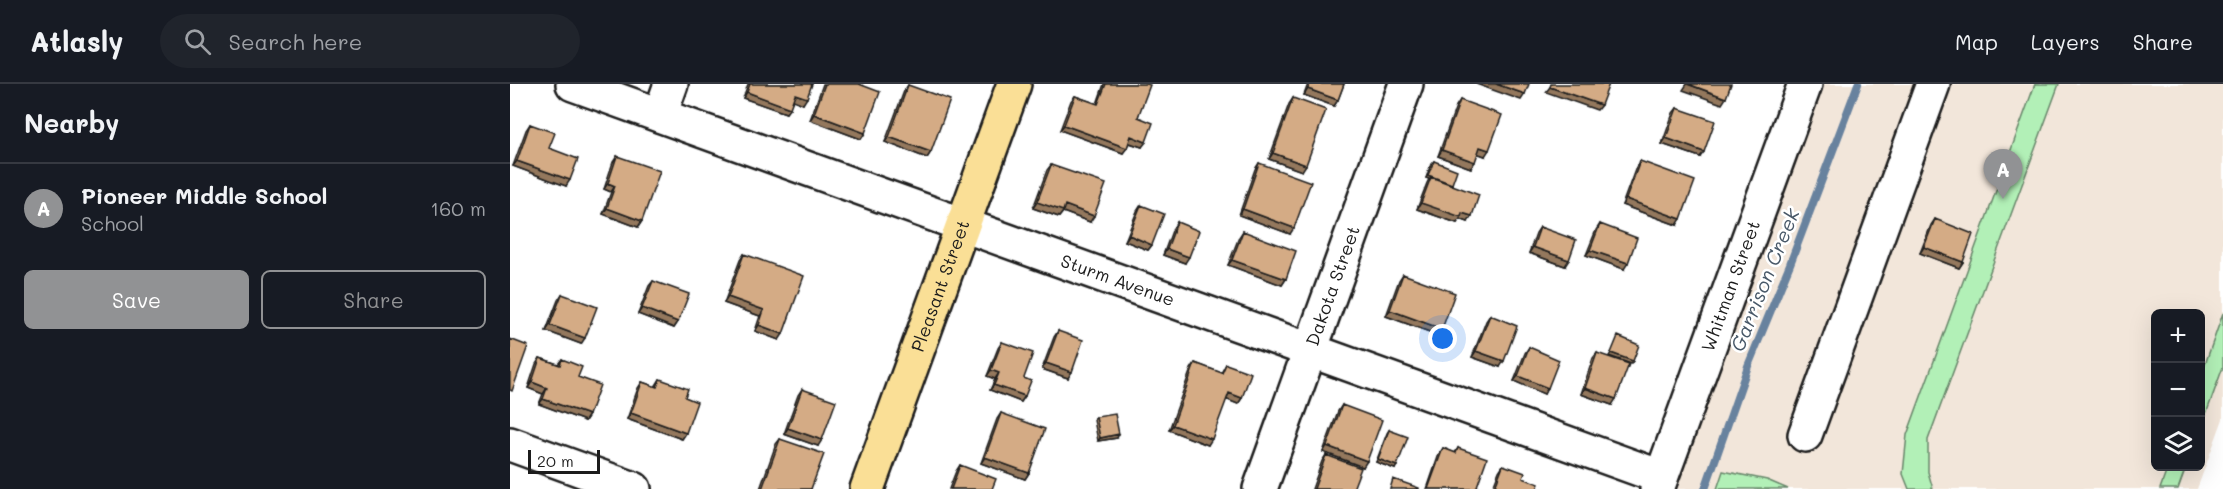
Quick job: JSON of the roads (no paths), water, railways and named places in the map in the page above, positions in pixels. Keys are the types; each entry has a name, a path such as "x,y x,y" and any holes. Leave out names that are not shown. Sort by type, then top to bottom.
{"main road":[{"name":"Pleasant Street","path":"867,489 1014,84"}],"street":[{"name":"Sturm Avenue","path":"573,84 1310,351 1659,483"},
{"path":"660,116 671,84"},
{"name":"Dakota Street","path":"1260,489 1406,84"},
{"name":"Whitman Street","path":"1659,483 1805,84"},
{"path":"1805,435 1933,84"},
{"path":"510,444 634,489"}],"waterway":[{"name":"Garrison Creek","path":"1705,489 1748,366 1790,264 1858,84"}],"place":[{"name":"Pioneer Middle School","path":"2003,199"}]}
